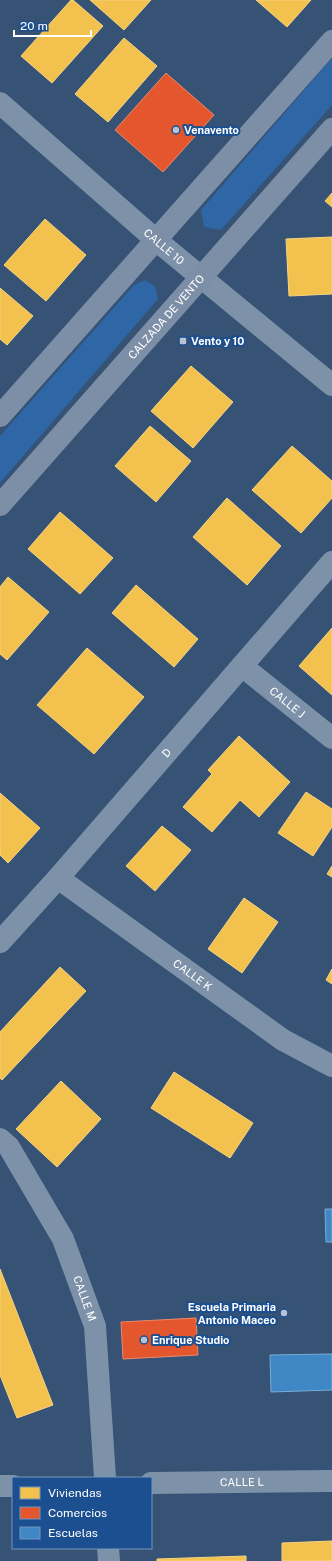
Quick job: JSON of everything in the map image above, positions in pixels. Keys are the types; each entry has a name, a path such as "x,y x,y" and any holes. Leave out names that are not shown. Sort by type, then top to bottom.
{"main road":[{"path":"0,416 332,41"},
{"name":"CALZADA DE VENTO","path":"0,505 332,129"}],"street":[{"name":"CALLE 10","path":"0,103 156,240 332,385"},
{"name":"D","path":"0,942 58,878 332,562"},
{"name":"CALLE J","path":"242,666 332,738"},
{"name":"CALLE K","path":"58,878 283,1040 332,1066"},
{"name":"CALLE M","path":"0,1138 9,1147 63,1238 95,1326 105,1477"},
{"name":"CALLE L","path":"152,1483 332,1480"},
{"path":"0,1486 12,1486"},
{"path":"108,1549 109,1561"}],"shaded area":[{"path":"332,58 332,105 221,230 204,227 201,210"},
{"path":"145,280 155,286 158,299 0,483 0,436 134,285"}],"building: Viviendas":[{"path":"71,0 73,0 103,26 52,83 21,56"},
{"path":"90,0 151,0 124,30"},
{"path":"256,0 311,0 287,27"},
{"path":"124,38 157,66 108,122 75,94"},
{"path":"332,193 332,207 325,201"},
{"path":"45,219 86,255 46,301 4,265"},
{"path":"332,237 332,294 289,296 286,239"},
{"path":"0,288 33,316 7,345 0,339"},
{"path":"191,366 233,402 193,448 151,411"},
{"path":"150,426 191,461 156,502 115,466"},
{"path":"292,446 332,481 332,498 301,533 252,490"},
{"path":"227,498 281,546 247,585 193,537"},
{"path":"60,512 113,558 80,594 28,549"},
{"path":"8,577 49,612 7,660 0,654 0,587"},
{"path":"136,585 198,639 174,667 112,613"},
{"path":"332,628 332,695 299,666"},
{"path":"87,648 144,697 94,754 37,705"},
{"path":"239,736 290,782 259,817 240,800 212,832 183,807 212,774 208,770"},
{"path":"306,792 332,809 332,827 313,856 278,833"},
{"path":"0,793 40,828 8,863 0,855"},
{"path":"162,826 191,850 155,891 126,866"},
{"path":"332,866 332,877 327,874"},
{"path":"244,898 278,922 242,973 208,949"},
{"path":"60,967 86,991 2,1080 0,1078 0,1032"},
{"path":"332,969 332,984 326,980"},
{"path":"174,1072 253,1123 230,1158 151,1108"},
{"path":"61,1081 101,1119 57,1167 16,1129"},
{"path":"0,1269 53,1405 17,1418 0,1375"},
{"path":"332,1541 332,1561 282,1561 282,1543"},
{"path":"246,1556 246,1561 157,1561 157,1559"}],"building: Comercios":[{"path":"166,73 214,115 163,172 115,130"},
{"path":"196,1318 198,1355 123,1359 121,1322"}],"building: Escuelas":[{"path":"325,1209 332,1209 332,1242 326,1242"},
{"path":"332,1354 332,1390 271,1392 270,1355"}],"place":[{"name":"Venavento","path":"176,130"},
{"name":"Vento y 10","path":"183,341"},
{"name":"Escuela Primaria Antonio Maceo","path":"284,1313"},
{"name":"Enrique Studio","path":"144,1340"}]}
